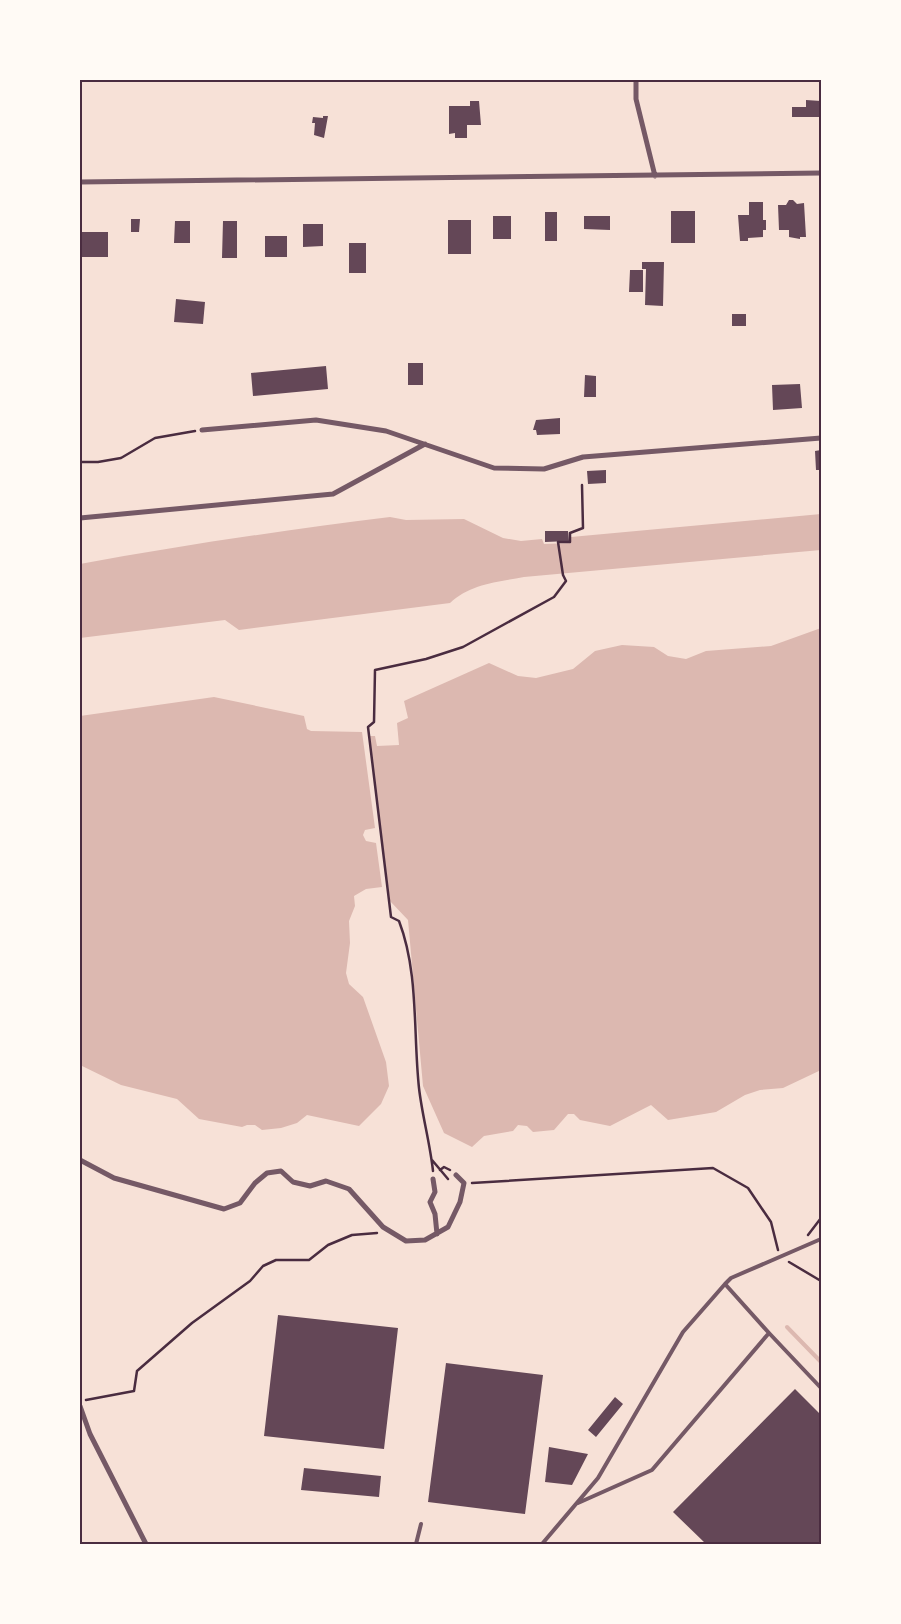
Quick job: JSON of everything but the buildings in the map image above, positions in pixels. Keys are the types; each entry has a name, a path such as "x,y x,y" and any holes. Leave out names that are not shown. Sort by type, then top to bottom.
{"street":[{"path":"636,80 636,99 655,176"},
{"path":"80,182 821,173"},
{"path":"202,430 316,420 386,431 494,468 544,469 582,456 821,438"},
{"path":"80,518 333,494 424,444"},
{"path":"80,1160 114,1178 224,1209 240,1203 255,1183 267,1173 281,1171 293,1182 310,1186 326,1181 349,1189 383,1227 406,1241 425,1240 448,1227 460,1202 464,1183 456,1175"},
{"path":"434,1180 435,1192 430,1202 435,1214 438,1234"},
{"path":"80,1406 90,1434 146,1544"}],"lane":[{"path":"542,1544 598,1478 683,1332 725,1284 731,1278 821,1238"},
{"path":"725,1284 821,1388"},
{"path":"576,1504 652,1470 769,1333"},
{"path":"416,1544 421,1524"}],"path":[{"path":"80,462 98,462 121,458 156,438 202,430"},
{"path":"434,1180 419,1088 412,985 406,938 400,921 391,917 368,727 374,722 375,670 426,659 463,647 554,597 566,582 558,542 570,542 570,533 583,528 582,485"},
{"path":"431,1159 450,1182 464,1183 713,1168 748,1188 771,1222 780,1256 821,1281"},
{"path":"434,1180 444,1167 456,1175"},
{"path":"80,1402 134,1391 137,1371 192,1323 250,1281 262,1266 276,1260 309,1260 328,1245 352,1235 376,1234 383,1227"}],"shaded area":[{"path":"821,514 821,550 524,577 494,582 475,588 450,603 239,630 225,620 80,638 80,564 157,550 390,517 406,520 464,519 503,538 521,541 542,539 544,544 571,543 571,537"},
{"path":"821,628 821,1070 783,1088 760,1090 745,1095 716,1112 668,1120 651,1105 610,1126 580,1120 574,1114 568,1114 554,1130 533,1132 527,1126 518,1125 513,1131 484,1136 472,1147 444,1133 423,1086 408,920 390,901 369,736 375,736 377,746 399,745 397,723 408,718 404,701 489,663 518,676 536,678 573,669 595,651 622,645 654,647 668,656 686,659 706,651 771,646"},
{"path":"214,697 304,716 307,729 311,731 362,732 375,828 365,830 363,835 366,841 376,843 382,887 366,889 354,896 355,906 349,921 350,943 346,973 349,984 363,997 386,1062 389,1086 381,1104 359,1126 307,1115 297,1123 281,1128 262,1130 255,1125 242,1127 199,1119 177,1099 121,1085 80,1065 80,716"}],"waterway":[{"path":"787,1327 821,1362"}]}
